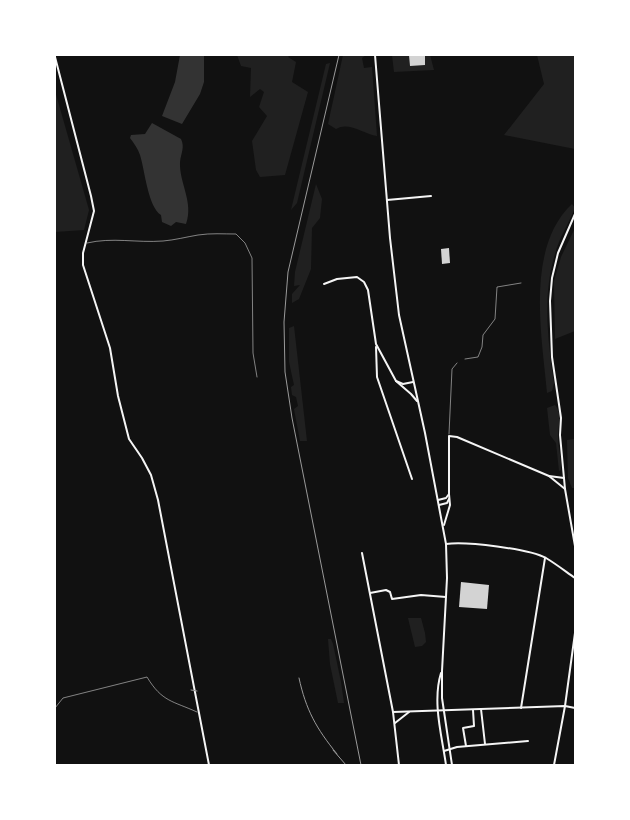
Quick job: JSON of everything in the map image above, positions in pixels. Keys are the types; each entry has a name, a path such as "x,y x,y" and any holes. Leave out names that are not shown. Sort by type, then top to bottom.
{"street":[{"path":"375,55 387,200 400,322 446,544 448,568 442,671 443,711 452,765"},
{"path":"55,58 94,211 85,244 84,265 110,348 118,396 129,439 151,475 158,500 208,765"},
{"path":"387,200 431,196"},
{"path":"575,214 558,253 552,278 550,301 552,357 561,418 560,435 565,489 575,546"},
{"path":"324,284 337,279 357,277 364,282 368,290 376,344 378,377 412,479"},
{"path":"376,344 396,381 418,403"},
{"path":"396,381 403,384 413,382"},
{"path":"444,527 450,505 449,436 457,436 549,476 565,489"},
{"path":"549,476 564,478"},
{"path":"438,500 446,498 449,494"},
{"path":"439,505 447,503 449,494"},
{"path":"446,544 463,543 529,552 545,558 575,578"},
{"path":"362,553 393,712 399,765"},
{"path":"521,708 545,558"},
{"path":"370,594 386,590 390,592 392,599 421,595 446,596"},
{"path":"554,765 574,651 575,633"},
{"path":"442,671 438,683 438,711 446,765"},
{"path":"393,712 565,706 575,708"},
{"path":"481,709 485,744"},
{"path":"466,746 463,728 474,726 473,710"},
{"path":"394,724 409,712"},
{"path":"444,750 466,746 528,741"}],"lane":[{"path":"85,244 106,240 164,241 216,233 236,234 245,243 252,258 253,354 257,377"},
{"path":"465,359 478,357 484,335 494,319 497,288 521,283"},
{"path":"449,436 452,369 457,363"},
{"path":"55,708 63,698 147,677 154,689 161,695 199,713"}],"shaded area":[{"path":"180,55 204,55 204,82 200,94 182,124 162,116 175,82"},
{"path":"237,55 290,55 288,57 296,62 292,82 308,92 285,175 260,177 256,170 252,141 267,116 259,107 264,92 260,89 250,97 251,68 241,66"},
{"path":"343,55 366,55 362,58 364,68 372,67 377,136 346,126 336,129 328,124"},
{"path":"392,55 430,55 434,70 394,72"},
{"path":"537,55 575,55 575,149 504,135 544,84"},
{"path":"330,63 297,203 291,210 326,64"},
{"path":"55,91 89,210 84,230 55,232"},
{"path":"152,123 181,139 183,147 180,170 188,208 186,224 176,222 171,226 162,222 161,215 153,205 150,197 139,153 130,138 131,135 145,134"},
{"path":"316,184 322,199 320,218 312,228 311,269 299,299 292,303 292,294 300,285 294,286 295,272"},
{"path":"572,204 575,208 557,248 551,270 547,318 554,383 552,391 547,393 540,320 542,268 548,244 557,222"},
{"path":"574,230 575,331 555,339 554,281 561,257"},
{"path":"294,326 307,441 300,441 294,409 298,406 296,397 292,395 291,387 294,385 289,362 289,328"},
{"path":"555,405 559,412 558,437 561,470 559,471 556,443 550,435 547,408"},
{"path":"575,439 575,488 572,488 568,478 567,440"},
{"path":"408,618 421,618 426,642 422,646 415,647"},
{"path":"328,639 331,639 333,644 344,703 338,703 330,664"}],"building":[{"path":"409,55 425,55 425,65 410,66"},
{"path":"449,248 450,263 442,264 441,249"},
{"path":"461,582 489,585 487,609 459,607"}],"railway":[{"path":"339,55 288,272 284,322 285,372 292,418 361,765"},
{"path":"299,678 305,700 313,718 323,736 337,754"},
{"path":"191,690 197,691"},
{"path":"333,750 346,765"}]}
